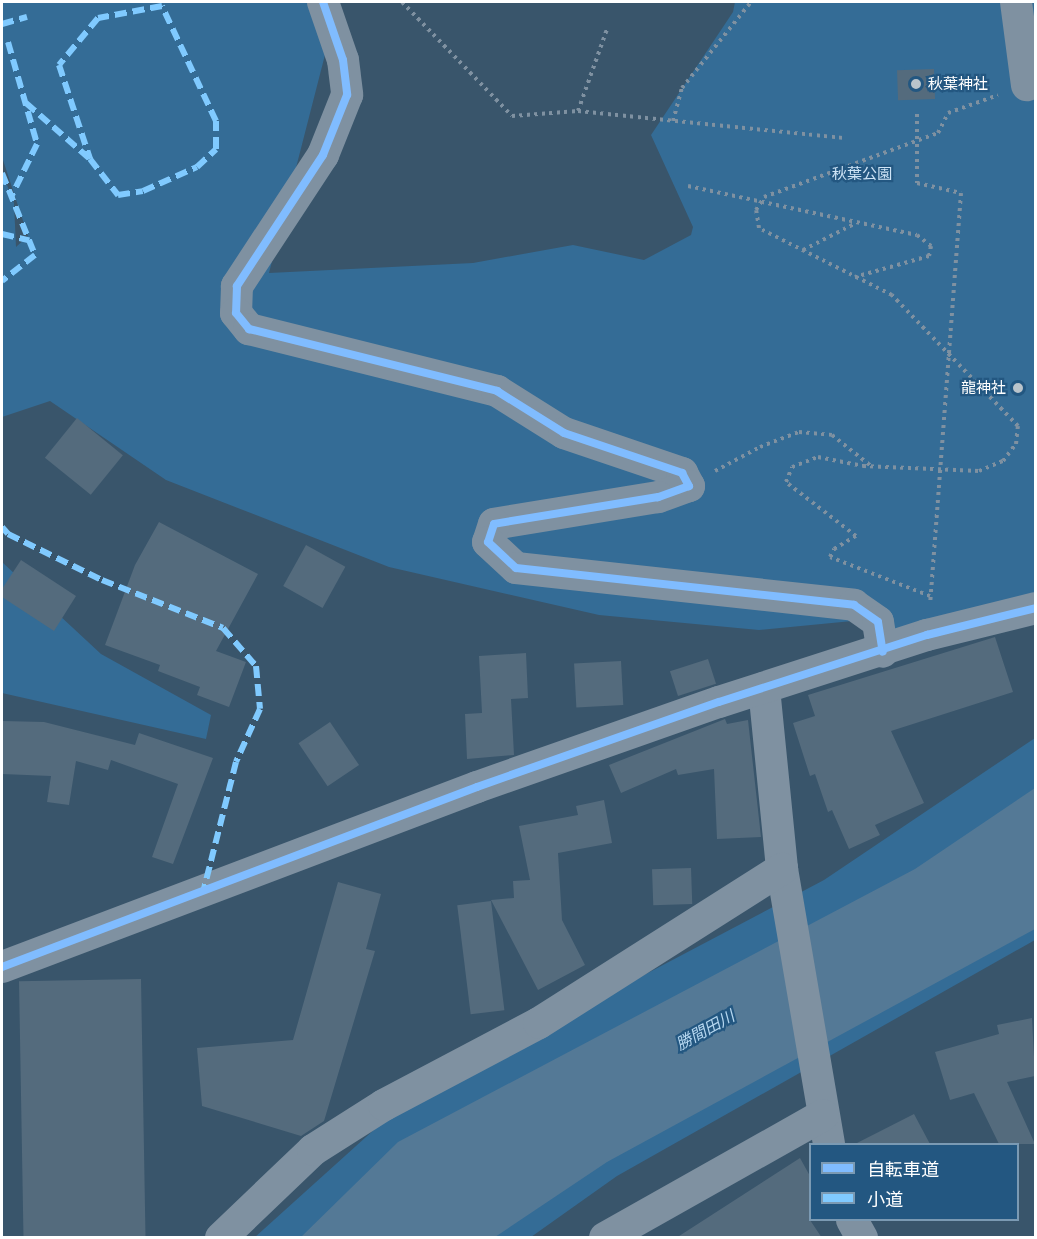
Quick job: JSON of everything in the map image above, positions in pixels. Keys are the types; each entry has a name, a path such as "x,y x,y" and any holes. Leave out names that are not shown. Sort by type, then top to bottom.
{"street":[{"path":"323,2 343,60 347,95 323,155 237,286 236,313 249,329 268,337 497,391 564,433 682,473 689,486 658,497 494,524 488,542 516,568 854,605 878,622 883,652"},
{"path":"1016,2 1027,85"},
{"path":"2,967 477,787 842,660 883,652 927,634 1035,608"},
{"path":"605,1238 643,1228 824,1119 782,869 764,688"},
{"path":"221,1238 314,1150 384,1105 539,1023 782,869"},
{"path":"853,1221 862,1238"}],"path":[{"path":"402,2 512,116 578,111 843,138"},
{"path":"673,121 682,88 751,2"},
{"path":"578,111 607,29"},
{"path":"930,596 830,557 834,549 856,536 786,482 792,467 818,457 872,466 979,471 1003,461 1016,444 1018,426 949,352 892,296 759,228 756,210 764,197 938,133 948,113 1027,85"},
{"path":"917,114 916,183 961,193 927,634"},
{"path":"688,186 917,235 931,246 929,256 855,277"},
{"path":"803,250 857,222"},
{"path":"689,486 760,447 799,432 832,435 872,466"}],"green space":[{"name":"秋葉公園","path":"2,2 308,2 327,47 269,273 473,263 573,245 644,260 691,235 693,227 651,135 733,12 735,2 1035,2 1035,608 883,652 873,619 759,630 599,615 389,567 166,480 50,401 2,417 2,172 14,203 16,247 28,236 2,157"},
{"path":"2,562 101,654 211,715 206,739 2,693"},
{"path":"1035,738 1035,940 617,1176 531,1237 254,1238 407,1100 824,880"}],"water":[{"name":"勝間田川","path":"1035,788 1035,929 607,1162 495,1237 300,1238 398,1142 915,869"}],"building":[{"name":"秋葉神社","path":"934,69 935,99 898,100 897,70"},
{"path":"77,418 123,455 91,495 45,458"},
{"path":"159,522 258,574 216,651 246,662 229,707 197,695 200,687 158,671 160,665 105,645 135,565"},
{"path":"306,545 345,567 323,608 283,586"},
{"path":"21,560 76,596 54,631 2,597 2,589"},
{"path":"995,637 1013,692 891,731 924,803 875,825 880,835 849,849 832,810 828,812 815,774 810,776 793,723 815,716 808,695"},
{"path":"526,653 528,698 511,699 514,755 467,759 465,714 482,713 479,656"},
{"path":"708,659 716,684 678,696 670,671"},
{"path":"621,661 623,705 576,707 574,663"},
{"path":"725,719 727,724 748,720 761,837 717,839 714,769 678,775 676,769 621,793 609,765"},
{"path":"2,721 44,722 135,745 139,733 213,758 173,864 152,857 178,784 111,760 108,770 76,761 69,805 47,802 51,776 2,774"},
{"path":"330,722 359,765 328,786 298,743"},
{"path":"604,800 612,843 558,853 562,920 585,965 538,990 491,900 514,898 513,881 530,880 519,826 578,815 576,806"},
{"path":"691,868 692,904 653,905 652,869"},
{"path":"338,882 381,894 366,949 375,951 324,1121 301,1136 202,1106 197,1048 293,1040"},
{"path":"491,901 504,1010 471,1014 457,905"},
{"path":"141,979 146,1238 24,1238 19,981"},
{"path":"1032,1018 1035,1076 1007,1082 1035,1144 999,1143 974,1093 950,1100 935,1052 999,1034 997,1025"},
{"path":"914,1114 929,1143 857,1143"},
{"path":"800,1158 809,1174 809,1221 822,1238 676,1238"}],"marked path":[{"path":"26,103 90,159 118,195 143,191 197,167 216,149 216,121 162,6 98,18 59,65 90,159"},
{"path":"2,24 27,17"},
{"path":"8,42 37,144 11,197"},
{"path":"2,173 35,255 2,281"},
{"path":"2,234 29,240"},
{"path":"2,527 8,534 102,580 223,628 256,666 260,709 236,762 203,892"}],"cycle path":[{"path":"323,2 343,60 347,95 323,155 237,286 236,313 249,329 497,391 564,433 682,473 689,486 658,497 494,524 488,542 516,568 854,605 878,622 883,652"},
{"path":"2,967 477,787 719,702 927,635 1036,608"}],"place":[{"name":"秋葉神社","path":"916,84"},
{"name":"龍神社","path":"1018,388"}]}
